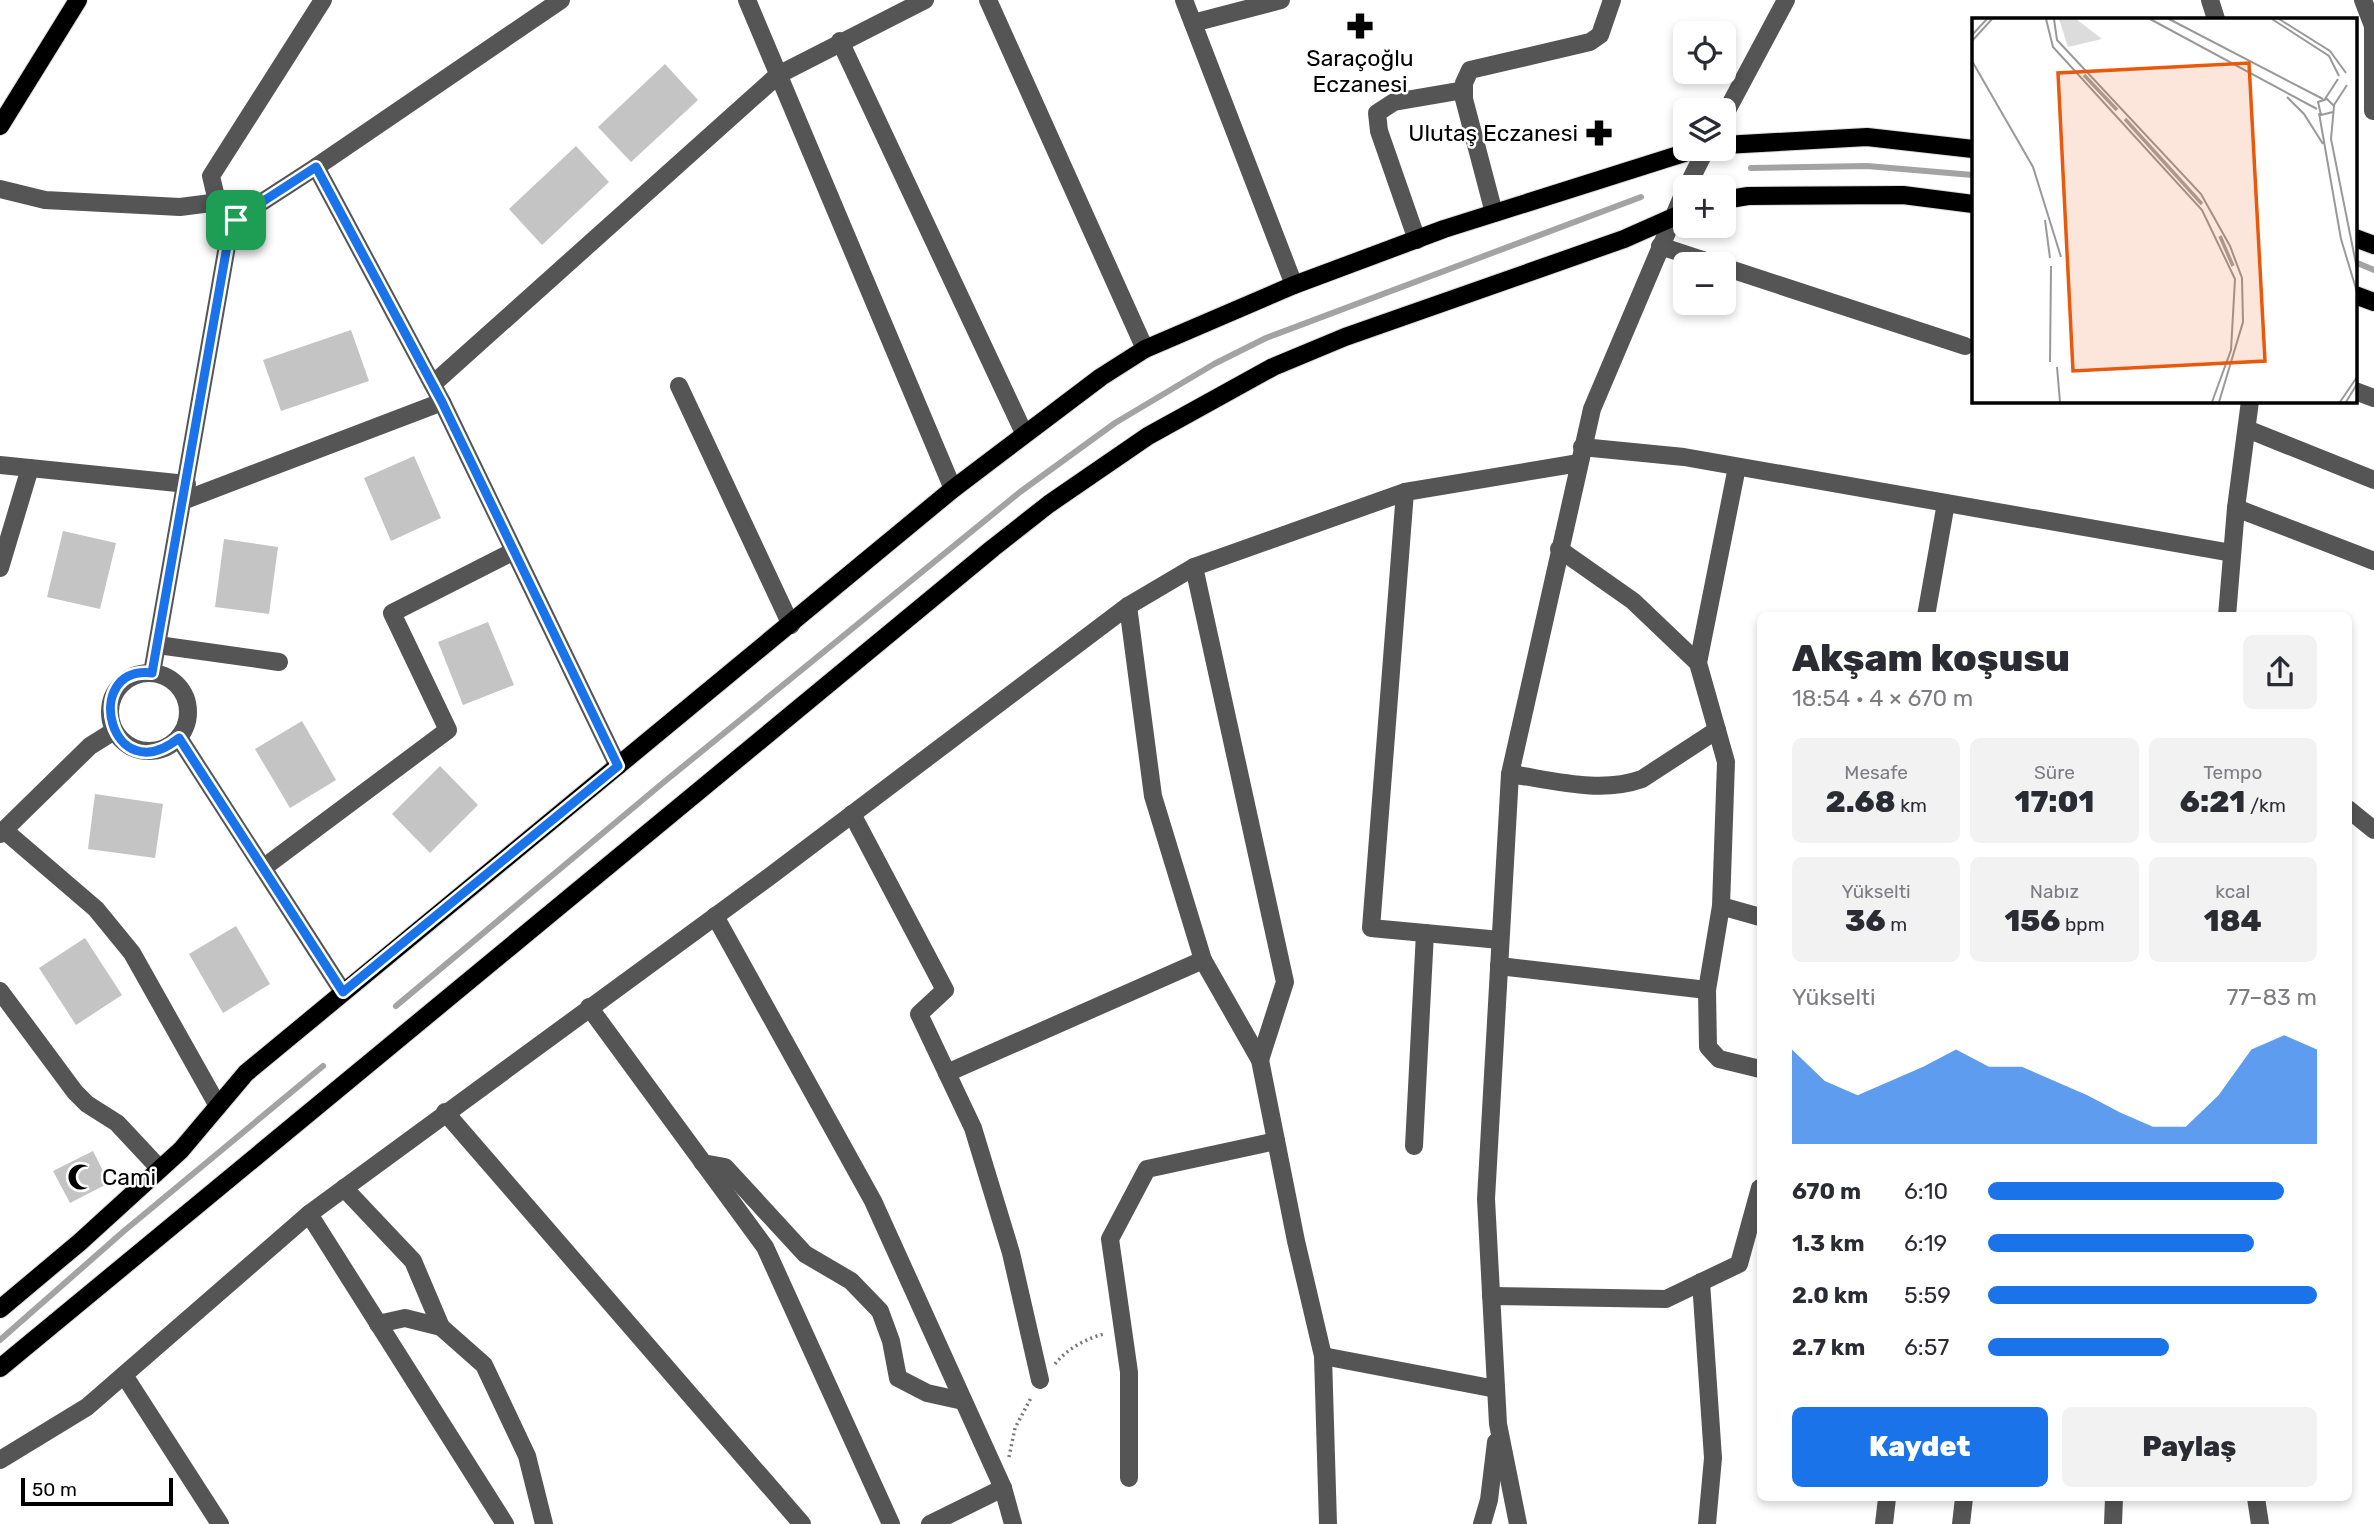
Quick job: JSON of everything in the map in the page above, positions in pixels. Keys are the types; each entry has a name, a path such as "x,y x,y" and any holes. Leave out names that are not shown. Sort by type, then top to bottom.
{"main road":[{"path":"0,126 78,0"},
{"path":"1736,144 1867,137 1972,149"},
{"path":"0,1309 181,1150 246,1073 953,489 1024,433 1145,349 1294,285 1417,240 1673,157"},
{"path":"1736,200 1903,195 1972,204"},
{"path":"0,1368 993,548 1107,462 1189,411 1309,352 1624,239 1673,217"},
{"path":"2356,238 2374,245"},
{"path":"2356,295 2374,302"}],"street":[{"path":"236,220 219,202 211,176 323,0"},
{"path":"152,673 186,492 225,248 236,220 242,211 262,202 316,167 561,0"},
{"path":"747,0 953,489"},
{"path":"433,384 778,75 840,41 925,0"},
{"path":"988,0 1145,349"},
{"path":"1184,0 1294,285"},
{"path":"1193,23 1281,0"},
{"path":"1494,213 1464,90 1470,70 1590,42 1600,35 1612,0"},
{"path":"1734,98 1786,0"},
{"path":"2210,0 2216,18"},
{"path":"2362,0 2373,26 2367,110"},
{"path":"840,41 1024,433"},
{"path":"1417,240 1379,131 1377,113 1394,102 1464,90"},
{"path":"316,167 433,384 618,766"},
{"path":"0,188 45,200 180,207 219,202"},
{"path":"1518,1524 1498,1424 1486,1199 1510,774 1592,409 1660,246 1673,224"},
{"path":"1660,246 1678,252"},
{"path":"1736,271 1965,346"},
{"path":"679,386 791,625"},
{"path":"2356,391 2374,398"},
{"path":"0,465 186,492 442,402"},
{"path":"2227,612 2236,508 2250,402"},
{"path":"2247,429 2374,480"},
{"path":"0,1460 87,1407 309,1214 445,1112 715,916 1128,606 1194,567 1405,492 1580,455 1684,457 2232,552"},
{"path":"1737,467 1698,663 1726,762 1721,906 1707,990 1708,1047 1719,1059 1757,1068"},
{"path":"0,568 30,468"},
{"path":"1405,492 1371,928 1500,940"},
{"path":"1927,612 1946,503"},
{"path":"2236,508 2374,561"},
{"path":"1559,549 1633,601 1698,663"},
{"path":"263,868 448,730 392,613 514,551"},
{"path":"1194,567 1285,982 1261,1060"},
{"path":"1128,606 1153,796 1203,960 1261,1060 1323,1356 1328,1524"},
{"path":"158,645 279,662"},
{"path":"152,673 172,680 187,701 186,727 179,738 157,751 145,751 121,741 109,718 114,692 134,675 152,673"},
{"path":"1510,774 1581,784 1628,784 1642,779 1717,730"},
{"path":"114,731 90,746 2,832 96,909 132,953 218,1105"},
{"path":"179,738 343,992"},
{"path":"2352,811 2373,823"},
{"path":"852,814 945,990 919,1014 973,1128 1011,1253 1040,1380"},
{"path":"1721,906 1757,916"},
{"path":"715,916 873,1201 1003,1488 1013,1524"},
{"path":"1414,1146 1425,933"},
{"path":"947,1073 1203,960"},
{"path":"1499,966 1707,990"},
{"path":"0,991 75,1092 87,1104 117,1123 160,1169"},
{"path":"589,1007 765,1247 891,1524"},
{"path":"445,1112 802,1524"},
{"path":"1129,1478 1129,1372 1110,1239 1147,1169 1276,1141"},
{"path":"703,1163 725,1167 805,1254 851,1281 880,1311 891,1341 898,1378 927,1394 963,1401"},
{"path":"344,1188 413,1261 441,1327 484,1365 527,1457 544,1524"},
{"path":"1491,1296 1666,1299 1739,1264 1757,1199"},
{"path":"309,1214 505,1524"},
{"path":"1701,1282 1713,1458 1707,1524"},
{"path":"378,1324 405,1318 441,1327"},
{"path":"1323,1356 1496,1389"},
{"path":"124,1375 220,1524"},
{"path":"1482,1524 1489,1500 1498,1424"},
{"path":"929,1524 1003,1488"},
{"path":"1884,1524 1887,1501"},
{"path":"1961,1524 1964,1501"},
{"path":"2113,1524 2115,1501"},
{"path":"2256,1501 2260,1524"}],"building":[{"path":"665,64 698,100 631,162 598,127"},
{"path":"576,146 609,182 542,245 509,209"},
{"path":"351,330 369,381 281,411 263,360"},
{"path":"414,456 441,518 391,541 364,478"},
{"path":"63,531 116,543 100,609 47,597"},
{"path":"224,539 278,547 269,614 215,607"},
{"path":"488,622 514,685 463,705 438,642"},
{"path":"302,721 336,780 290,808 255,749"},
{"path":"440,766 478,805 430,853 392,814"},
{"path":"95,794 163,804 155,858 88,849"},
{"path":"236,926 270,984 223,1013 189,954"},
{"path":"85,938 122,995 76,1025 39,968"},
{"name":"Cami","path":"93,1151 109,1183 70,1203 53,1171"}],"waterway":[{"path":"1751,168 1867,166 1972,175"},
{"path":"396,1006 664,782 1020,492 1115,423 1214,364 1266,338 1641,197"},
{"path":"2356,262 2374,270"},
{"path":"0,1340 124,1231 323,1066"}],"place":[{"name":"Saraçoğlu Eczanesi","path":"1360,26"},
{"name":"Ulutaş Eczanesi","path":"1599,133"},
{"name":"Cami","path":"81,1177"}],"route":[{"path":"316,167 442,402 618,766 343,992 179,738 157,751 132,748 121,741 109,718 114,692 123,682 134,675 152,673 185,500 225,248 230,229 236,220 242,211 262,202 316,167"}]}
